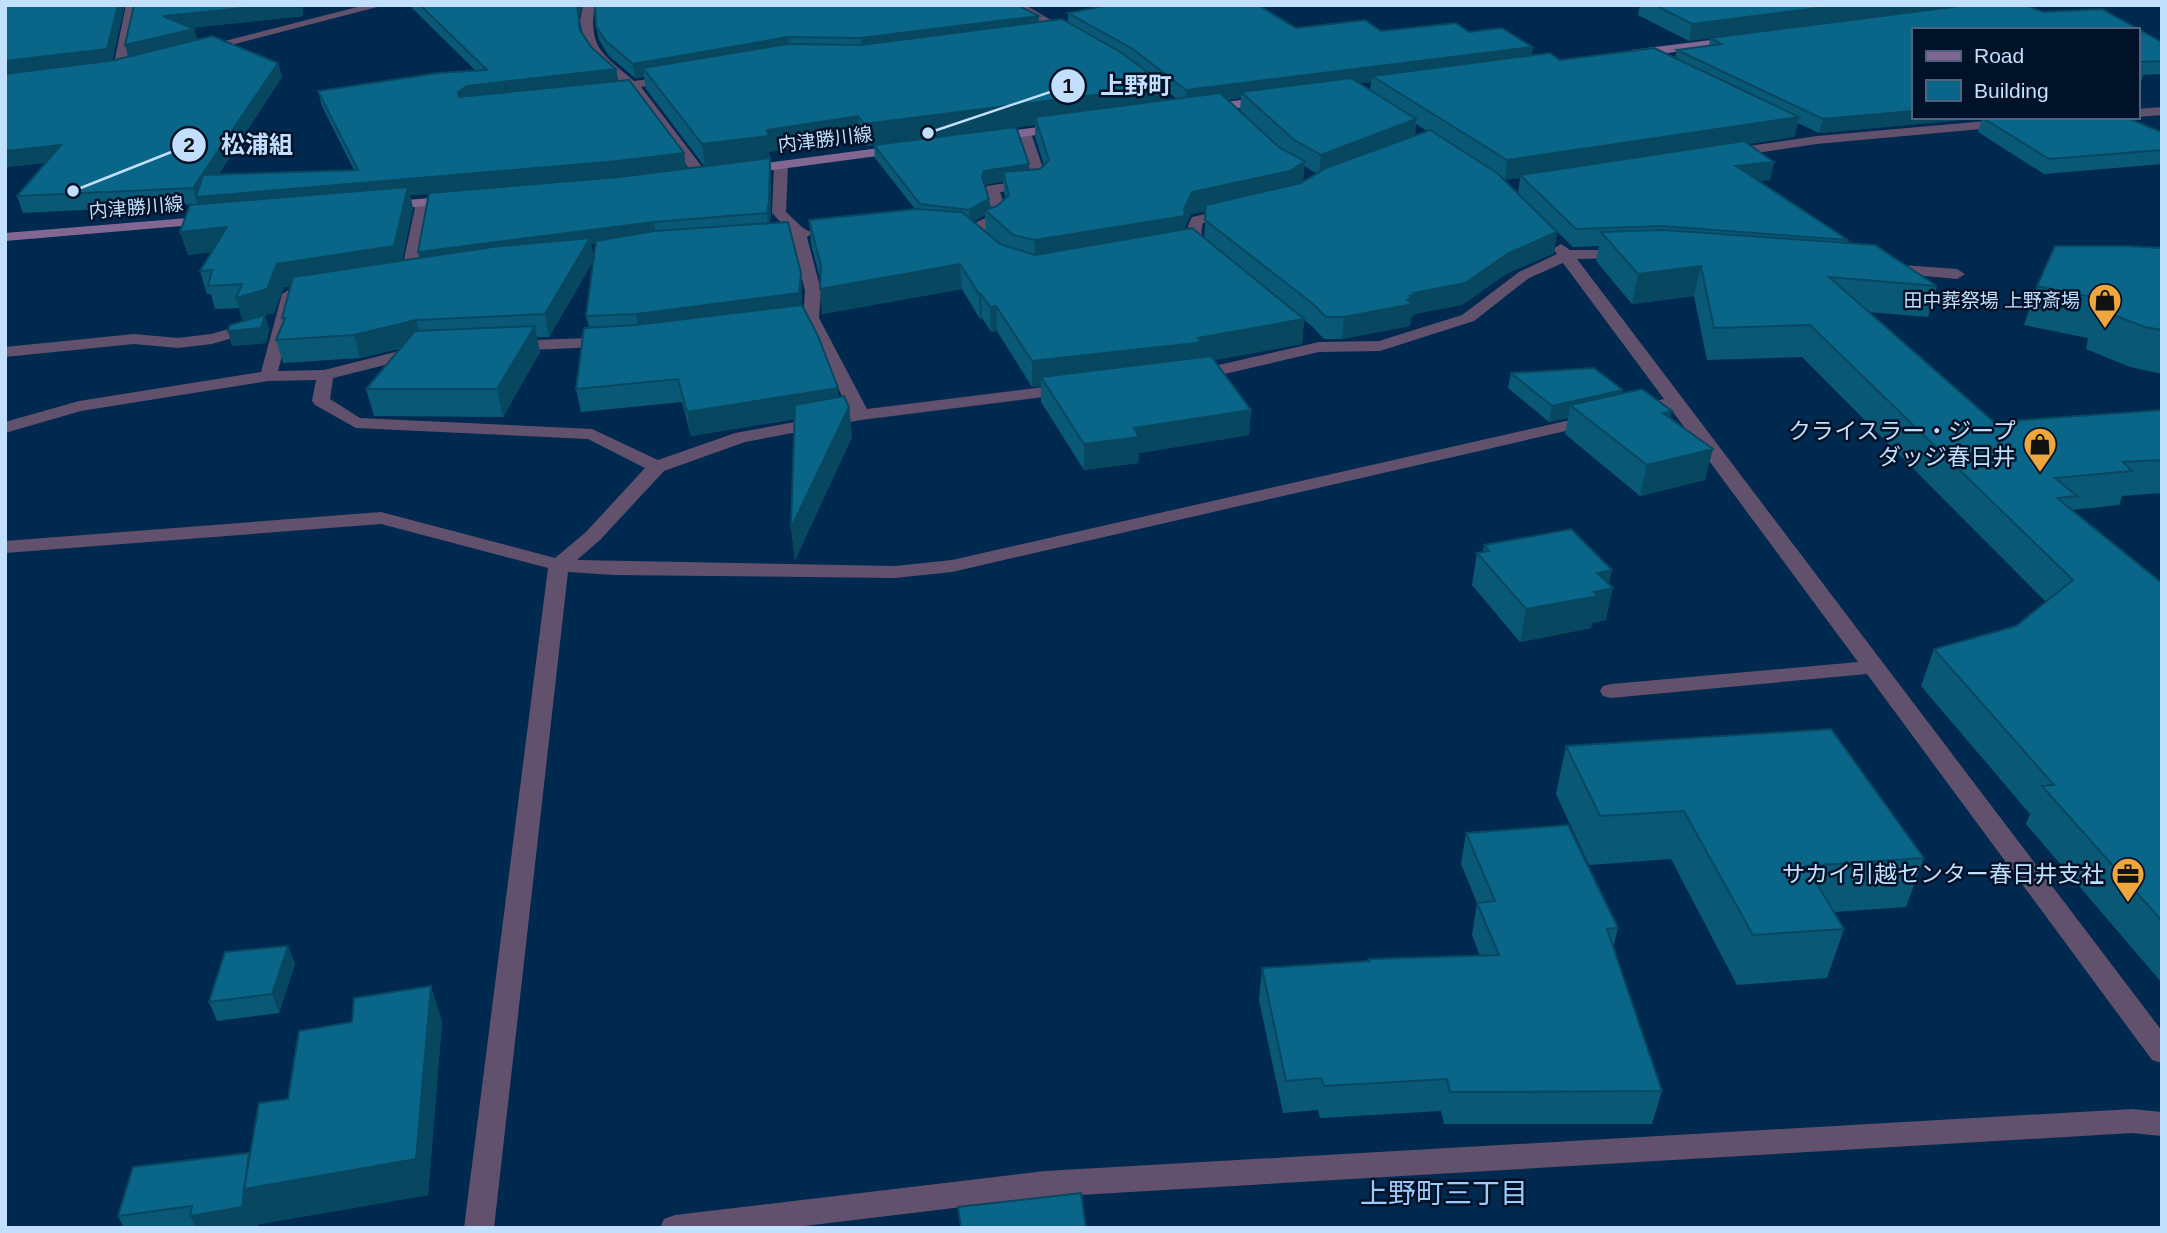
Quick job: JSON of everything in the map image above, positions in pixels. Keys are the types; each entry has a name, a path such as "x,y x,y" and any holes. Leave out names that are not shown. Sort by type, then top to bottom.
{"main road":[{"path":"1613,56 1754,38"},
{"path":"1196,110 1228,111 1287,98"},
{"path":"984,138 1077,126"},
{"name":"内津勝川線","path":"708,174 916,147"},
{"path":"367,207 462,199"},
{"name":"内津勝川線","path":"5,237 228,219"}],"street":[{"path":"132,5 112,69 132,65"},
{"path":"186,52 335,11 380,5"},
{"path":"589,5 586,21 592,51 629,87 708,174"},
{"path":"1016,5 1080,40"},
{"path":"1050,37 1068,33"},
{"path":"1640,53 1664,64"},
{"path":"629,87 685,76"},
{"path":"2139,113 2162,111"},
{"path":"1708,156 1817,140 2029,121"},
{"path":"1794,129 1817,140"},
{"path":"986,245 964,228 991,223 1001,215 992,188 1035,185 1040,180 1024,133"},
{"path":"781,165 779,213 799,232 813,290 805,319 860,415"},
{"path":"409,273 423,203"},
{"path":"1217,262 1188,246 1197,220 1245,209"},
{"path":"747,235 799,232 827,234"},
{"path":"1549,236 1567,255 2162,1052"},
{"path":"1182,377 1319,347 1380,346 1468,318 1524,275 1567,255 1645,253"},
{"path":"1869,267 1957,274"},
{"path":"268,376 290,293 303,290"},
{"path":"5,352 134,339 178,343 201,341 283,318"},
{"path":"1304,331 1319,347"},
{"path":"488,346 626,341"},
{"path":"5,428 79,406 268,376 325,375 375,360 436,349"},
{"path":"325,375 321,401 356,423 592,434 657,467"},
{"path":"478,1228 559,565 593,536 657,467 741,437 860,415 1088,387"},
{"path":"5,547 381,518 559,565 615,569 895,572 952,566 1676,401"},
{"path":"1611,691 1874,667"},
{"path":"676,1228 1045,1184 2132,1121 2162,1124"}],"building":[{"path":"5,5 118,5 107,49 5,61"},
{"path":"134,5 274,5 163,16 194,29 125,45"},
{"path":"420,5 577,5 580,30 592,48 616,69 467,86 458,92 459,97 629,80 684,153 196,197 203,175 358,170 318,91 438,73 487,70"},
{"path":"595,5 1017,5 1039,16 861,38 788,37 633,64 606,41 596,26"},
{"path":"1109,5 1258,5 1296,28 1365,20 1381,31 1456,23 1469,32 1502,28 1533,47 1186,90 1133,49 1068,13"},
{"path":"1655,5 1841,5 1692,24"},
{"path":"1968,5 2025,5 2043,12 2102,9 2137,28 1912,28 1912,111 1823,119 1677,50 1722,44 1710,38"},
{"path":"1062,19 1122,53 1166,86 864,124 858,116 767,130 768,136 702,144 643,68 788,44 861,45"},
{"path":"2139,29 2162,42 2162,61 2139,62"},
{"path":"212,36 278,63 193,188 17,196 61,145 5,151 5,74 115,60"},
{"path":"1654,48 1799,117 1507,160 1372,76 1550,53 1560,60"},
{"path":"1351,78 1416,119 1321,155 1293,139 1241,92"},
{"path":"1220,93 1280,148 1305,161 1290,171 1192,192 1184,209 1185,216 1035,240 1013,235 985,210 997,206 1009,195 1003,172 1040,169 1049,160 1035,117"},
{"path":"1985,119 2130,119 2162,132 2162,150 2049,159"},
{"path":"1016,127 1029,164 984,171 982,177 989,199 969,210 920,204 874,145"},
{"path":"1430,130 1497,173 1557,232 1509,253 1465,283 1414,293 1416,294 1409,296 1412,298 1407,300 1413,304 1344,317 1326,317 1205,220 1206,205 1301,183 1326,168"},
{"path":"1744,141 1774,162 1736,166 1848,240 1662,226 1576,229 1520,175"},
{"path":"770,158 767,213 654,222 418,252 429,193 619,177"},
{"path":"408,187 394,246 277,264 267,289 236,298 242,284 208,286 212,270 200,271 227,227 180,232 190,205"},
{"path":"916,209 962,212 1000,244 1035,255 1192,228 1304,319 1198,338 1201,342 1196,343 1032,361 996,306 990,307 960,264 820,289 821,266 809,220"},
{"path":"788,222 801,273 799,293 636,314 586,316 596,241 654,231"},
{"path":"1664,230 1875,245 1937,286 1829,277 1994,422 2162,410 2162,460 2123,462 2132,471 2055,478 2077,496 2057,498 2162,583 2162,921 2042,786 2054,785 1934,649 2016,626 2073,580 1810,325 1714,328 1701,266 1638,274 1601,232"},
{"path":"590,238 545,314 416,320 354,335 276,340 285,318 282,318 293,277 492,247"},
{"path":"2055,246 2162,248 2162,330 2145,327 2100,310 2102,299 2037,286"},
{"path":"802,305 818,336 838,388 687,412 678,379 576,389 584,328 636,325"},
{"path":"265,315 261,328 228,331 230,325"},
{"path":"535,326 497,389 366,389 415,331"},
{"path":"1211,356 1251,410 1134,428 1139,437 1084,444 1041,377"},
{"path":"1594,368 1623,390 1552,406 1511,373"},
{"path":"1642,389 1672,411 1663,413 1713,449 1647,465 1570,405"},
{"path":"844,396 849,407 791,528 795,405"},
{"path":"1571,529 1612,570 1597,573 1613,588 1594,592 1598,596 1526,609 1477,553 1489,551 1484,545"},
{"path":"1831,729 1924,858 1806,866 1844,929 1753,935 1684,811 1600,816 1566,746"},
{"path":"1568,825 1618,928 1607,929 1662,1091 1450,1092 1447,1079 1324,1086 1321,1078 1286,1081 1262,968 1370,961 1369,959 1499,955 1477,903 1495,901 1466,833"},
{"path":"288,946 272,994 209,1002 225,952"},
{"path":"431,986 416,1159 244,1189 259,1103 288,1099 299,1031 352,1022 354,998"},
{"path":"249,1153 242,1207 190,1216 192,1206 118,1216 133,1167"},
{"path":"1081,1193 1086,1228 961,1228 958,1207"}],"place":[{"name":"上野町","path":"928,133"},
{"name":"松浦組","path":"73,191"},
{"name":"田中葬祭場 上野斎場","path":"2105,330"},
{"name":"クライスラー・ジープ ダッジ春日井","path":"2040,474"},
{"name":"サカイ引越センター春日井支社","path":"2128,904"}],"district":[{"name":"上野町三丁目","path":"1444,1193"}]}
